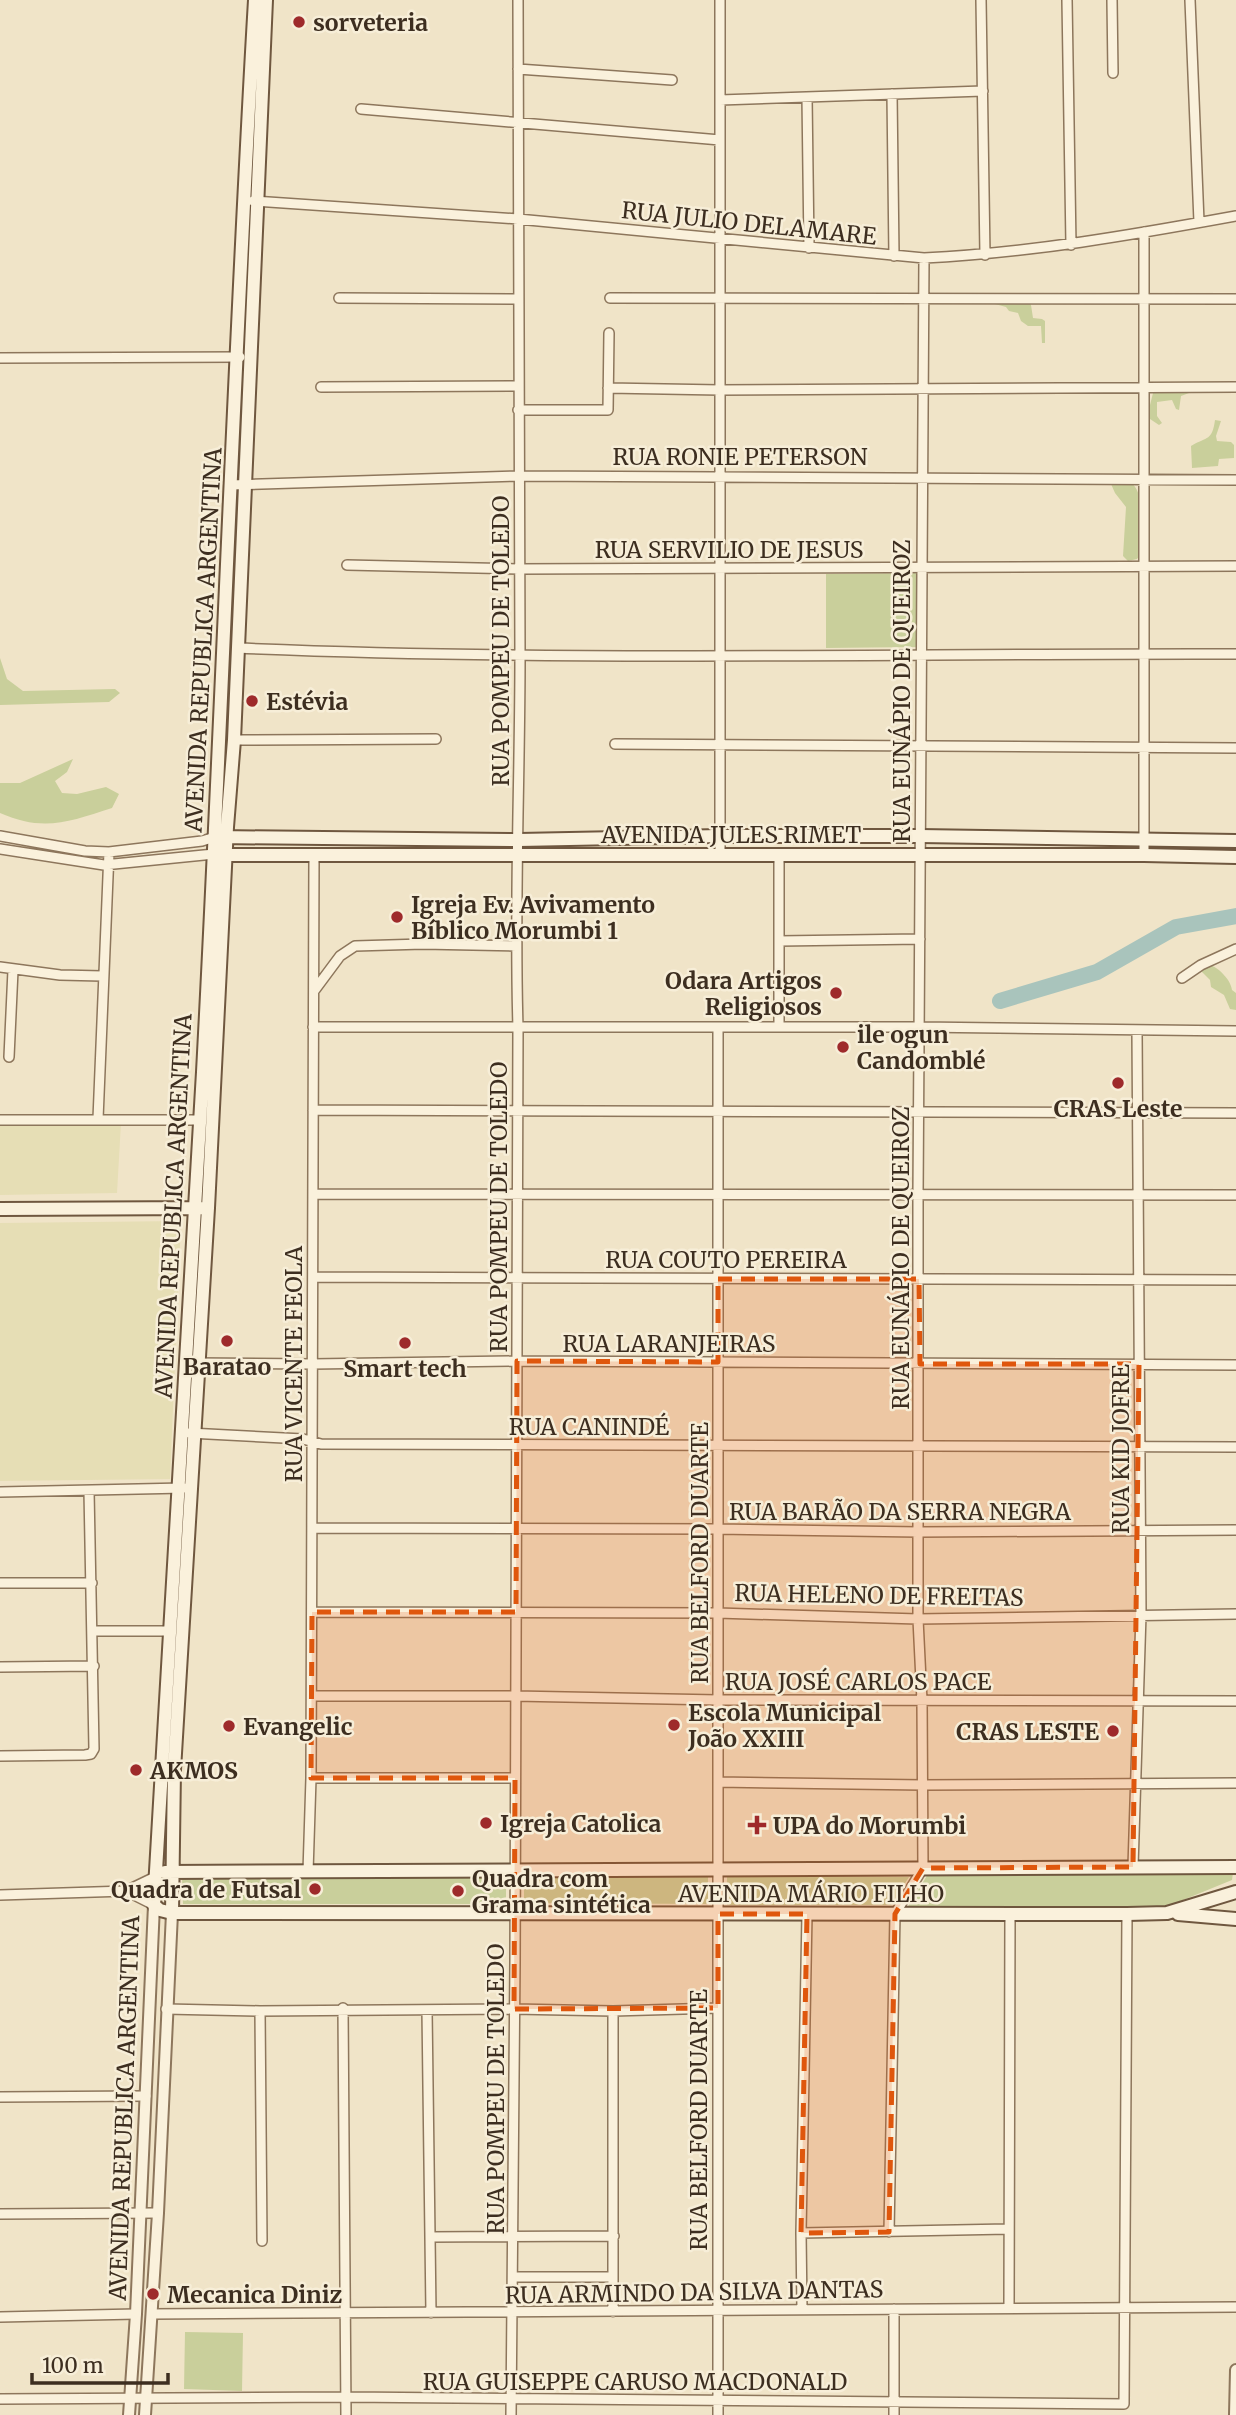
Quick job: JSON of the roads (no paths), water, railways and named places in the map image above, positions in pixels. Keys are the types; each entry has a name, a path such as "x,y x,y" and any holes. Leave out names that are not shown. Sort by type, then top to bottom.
{"main road":[{"name":"AVENIDA REPUBLICA ARGENTINA","path":"243,357 243,200 255,0"},
{"name":"AVENIDA REPUBLICA ARGENTINA","path":"154,1905 171,1631 184,1488 195,1435 208,1209 220,855 224,622 237,485 243,357 257,201 266,0"},
{"name":"AVENIDA REPUBLICA ARGENTINA","path":"220,838 234,740 238,648 237,485"},
{"path":"224,622 230,629 233,646 238,648"},
{"name":"AVENIDA JULES RIMET","path":"220,838 519,840 920,836 1236,841"},
{"name":"AVENIDA REPUBLICA ARGENTINA","path":"172,1913 184,1488 182,1425 194,1208 220,855"},
{"name":"AVENIDA JULES RIMET","path":"220,855 1236,857"},
{"path":"0,1209 208,1209"},
{"name":"AVENIDA MÁRIO FILHO","path":"155,1877 172,1872 1236,1867"},
{"name":"AVENIDA MÁRIO FILHO","path":"172,1913 1127,1914 1167,1913 1236,1892"},
{"path":"154,1905 160,1910 172,1913"},
{"path":"1167,1913 1236,1919"}],"street":[{"name":"RUA POMPEU DE TOLEDO","path":"511,2415 518,1195 516,946 520,656 518,0"},
{"path":"720,0 720,855"},
{"path":"981,0 985,255"},
{"path":"1067,0 1071,245"},
{"path":"1112,0 1113,73"},
{"path":"1190,0 1199,222"},
{"path":"518,69 672,80"},
{"path":"720,100 983,90"},
{"path":"892,94 894,256"},
{"path":"807,97 809,248"},
{"path":"361,109 720,140"},
{"name":"RUA JULIO DELAMARE","path":"243,200 518,219 923,258 985,255 1071,245 1236,216"},
{"path":"1144,232 1144,855"},
{"name":"RUA EUNÁPIO DE QUEIROZ","path":"923,258 918,1196 918,1619 922,1700 923,1868"},
{"path":"340,298 518,299"},
{"path":"610,298 1236,299"},
{"path":"518,410 608,410 608,333"},
{"path":"0,358 243,357"},
{"path":"321,387 518,386"},
{"path":"608,388 720,390 1236,387"},
{"name":"RUA RONIE PETERSON","path":"237,485 519,475 1236,480"},
{"name":"RUA SERVILIO DE JESUS","path":"347,565 519,569 1236,566"},
{"path":"238,648 520,656 1236,654"},
{"path":"234,740 436,739"},
{"path":"615,744 1236,748"},
{"path":"0,836 85,851 109,852 220,838"},
{"path":"0,849 84,863 108,864 220,855"},
{"path":"98,1119 109,852"},
{"name":"RUA VICENTE FEOLA","path":"308,1872 312,1696 314,855"},
{"path":"779,855 779,1027"},
{"path":"779,941 920,939"},
{"path":"313,991 340,956 355,946 423,943 516,946"},
{"path":"1182,978 1201,965 1236,949"},
{"path":"0,967 60,975 102,976"},
{"path":"9,1057 12,970"},
{"path":"313,1027 920,1027 1236,1031"},
{"name":"RUA BELFORD DUARTE","path":"718,1027 718,2415"},
{"name":"RUA KID JOFRE","path":"1133,1867 1141,1614 1137,1031"},
{"path":"313,1110 1236,1113"},
{"path":"0,1120 200,1120"},
{"path":"313,1194 1236,1195"},
{"name":"RUA COUTO PEREIRA","path":"313,1277 1236,1280"},
{"name":"RUA LARANJEIRAS","path":"198,1363 517,1361 1236,1365"},
{"path":"185,1370 191,1364 198,1363"},
{"path":"182,1425 188,1433 195,1435"},
{"name":"RUA CANINDÉ","path":"195,1435 303,1439 321,1444 1236,1447"},
{"path":"0,1492 184,1488"},
{"path":"0,1756 85,1755 91,1754 94,1749 89,1491"},
{"name":"RUA BARÃO DA SERRA NEGRA","path":"312,1528 919,1532 1236,1530"},
{"path":"0,1583 92,1583"},
{"name":"RUA HELENO DE FREITAS","path":"312,1612 718,1613 918,1619 1236,1614"},
{"path":"93,1631 171,1631"},
{"path":"0,1667 94,1666"},
{"name":"RUA JOSÉ CARLOS PACE","path":"312,1696 1236,1701"},
{"path":"311,1778 515,1778"},
{"path":"718,1782 923,1785 1236,1783"},
{"path":"889,2232 895,1914 923,1868"},
{"path":"0,1895 126,1891 155,1877"},
{"path":"126,1891 154,1905"},
{"name":"AVENIDA REPUBLICA ARGENTINA","path":"129,2415 154,1905"},
{"name":"AVENIDA REPUBLICA ARGENTINA","path":"145,2415 158,2213 172,1913"},
{"path":"802,2309 807,1914"},
{"path":"1123,2309 1127,1914"},
{"path":"1009,2308 1010,1915"},
{"path":"344,2008 346,2415"},
{"path":"166,2009 260,2011 514,2008 613,2011 718,2008"},
{"path":"427,2010 431,2313"},
{"path":"260,2011 262,2241"},
{"path":"613,2011 613,2312"},
{"path":"0,2096 146,2096"},
{"path":"0,2214 158,2213"},
{"path":"801,2233 1008,2229"},
{"path":"430,2237 614,2236"},
{"name":"RUA ARMINDO DA SILVA DANTAS","path":"513,2277 613,2277"},
{"name":"RUA ARMINDO DA SILVA DANTAS","path":"152,2314 1236,2307"},
{"path":"894,2309 894,2415"},
{"name":"RUA GUISEPPE CARUSO MACDONALD","path":"0,2399 346,2397 1124,2404 1123,2309"},
{"path":"0,2317 136,2314"},
{"path":"1234,2415 1236,2370"}],"waterway":[{"path":"1000,1001 1097,972 1176,927 1236,916"}],"place":[{"name":"sorveteria","path":"299,22"},
{"name":"Estévia","path":"252,701"},
{"name":"Igreja Ev. Avivamento Bíblico Morumbi 1","path":"397,917"},
{"name":"Odara Artigos Religiosos","path":"836,993"},
{"name":"ile ogun Candomblé","path":"843,1047"},
{"name":"CRAS Leste","path":"1118,1083"},
{"name":"Baratao","path":"227,1341"},
{"name":"Smart tech","path":"405,1343"},
{"name":"Escola Municipal João XXIII","path":"674,1725"},
{"name":"Evangelic","path":"229,1726"},
{"name":"CRAS LESTE","path":"1113,1731"},
{"name":"AKMOS","path":"136,1770"},
{"name":"Igreja Catolica","path":"486,1823"},
{"name":"UPA do Morumbi","path":"757,1825"},
{"name":"Quadra de Futsal","path":"315,1889"},
{"name":"Quadra com Grama sintética","path":"458,1891"},
{"name":"Mecanica Diniz","path":"153,2294"}]}
